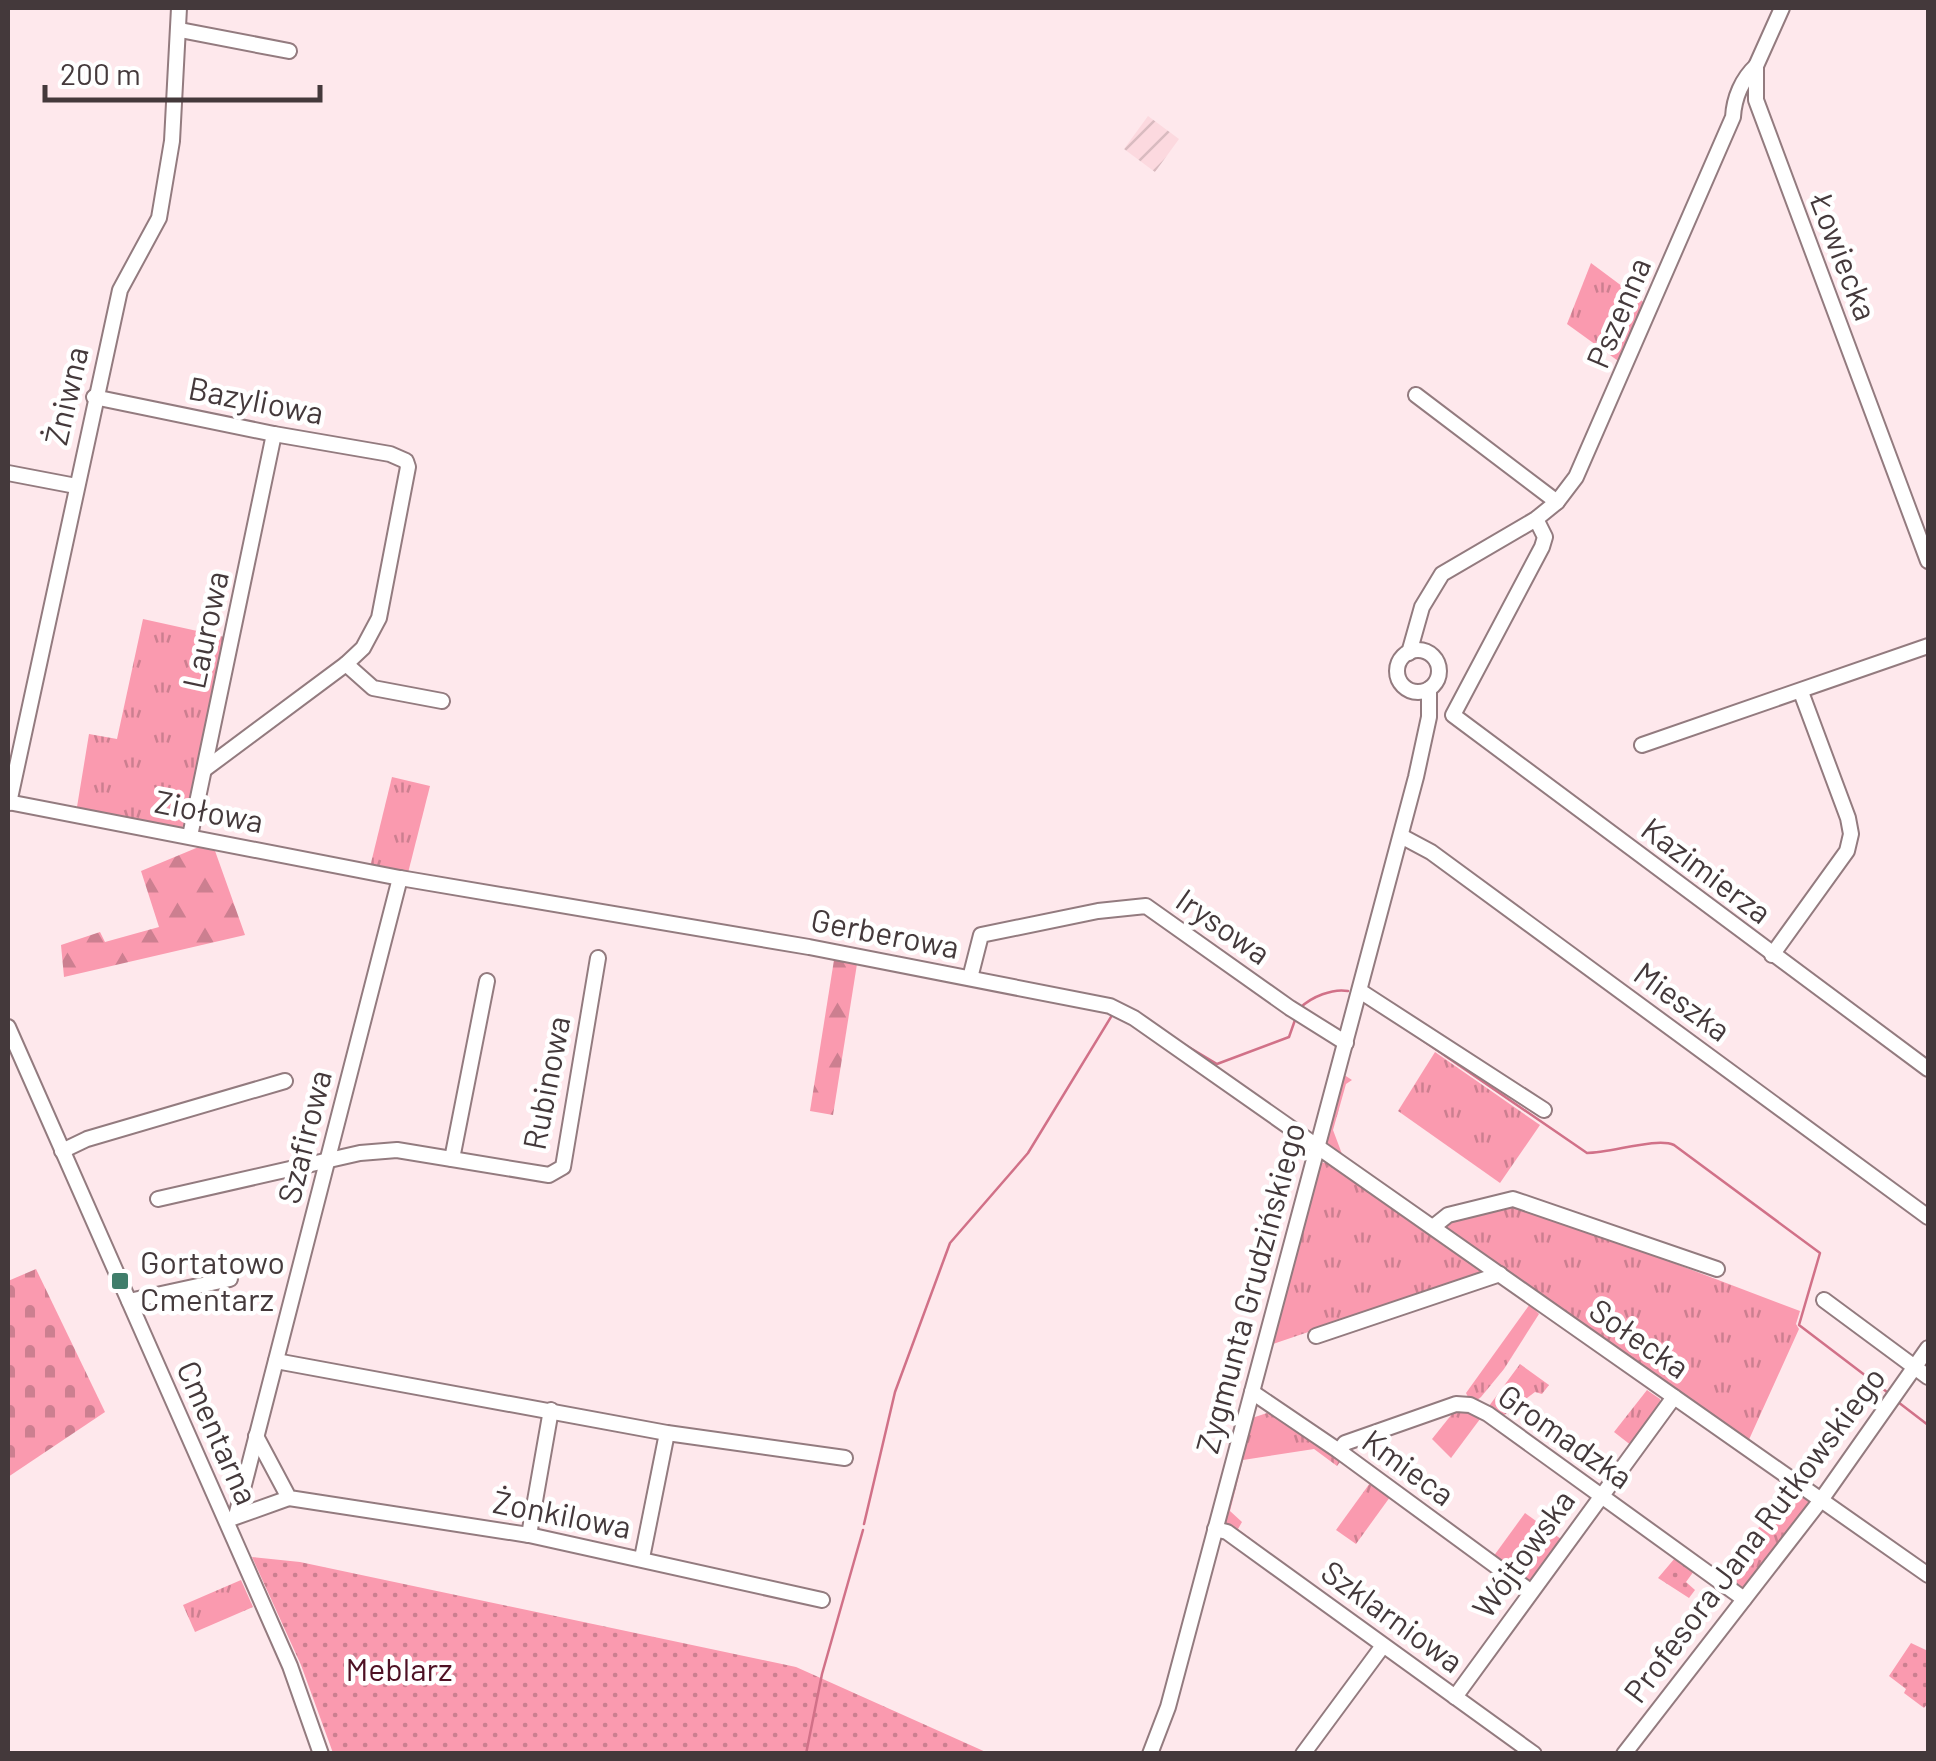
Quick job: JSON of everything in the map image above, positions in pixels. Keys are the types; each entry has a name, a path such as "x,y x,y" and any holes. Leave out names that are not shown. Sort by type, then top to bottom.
{"street":[{"name":"Żniwna","path":"8,803 120,290 160,218 172,142 178,8"},
{"name":"Łowiecka","path":"1782,8 1756,66 1758,106 1928,561"},
{"path":"180,30 288,51"},
{"name":"Pszenna","path":"1427,732 1414,696 1400,682 1397,672 1400,660 1408,653 1422,607 1442,574 1536,519 1557,502 1587,456 1747,74 1756,66"},
{"path":"1733,111 1758,106"},
{"path":"1416,395 1557,502"},
{"name":"Bazyliowa","path":"94,397 390,454 406,461 379,618 373,634 346,664"},
{"name":"Laurowa","path":"190,836 274,434"},
{"path":"8,473 76,486"},
{"name":"Kazimierza","path":"1536,519 1545,537 1542,547 1453,715 1928,1069"},
{"path":"1409,690 1429,689 1439,671 1428,654 1422,607"},
{"path":"1642,745 1928,646"},
{"path":"1408,653 1418,650 1428,654"},
{"path":"206,770 346,664 374,688 442,701"},
{"path":"1401,836 1427,732 1429,689"},
{"path":"1772,955 1847,851 1851,834 1801,692"},
{"name":"Ziołowa","path":"8,803 400,878"},
{"name":"Zygmunta Grudzińskiego","path":"1150,1754 1168,1706 1401,836"},
{"name":"Mieszka","path":"1401,836 1431,852 1928,1217"},
{"name":"Gerberowa","path":"400,878 677,924 1088,1000 1122,1010 1318,1147"},
{"name":"Szafirowa","path":"231,1519 276,1361 400,878"},
{"name":"Irysowa","path":"970,978 981,935 1098,911 1146,906 1346,1043"},
{"name":"Rubinowa","path":"158,1199 360,1153 397,1150 549,1175 563,1167 598,958"},
{"path":"452,1158 488,981"},
{"path":"1360,991 1544,1110"},
{"name":"Cmentarna","path":"8,1027 129,1302 231,1519 290,1666 320,1754"},
{"path":"62,1151 87,1139 285,1081"},
{"name":"Sołecka","path":"1318,1147 1928,1575"},
{"path":"1433,1227 1448,1215 1513,1199 1717,1268"},
{"path":"1316,1336 1500,1274"},
{"path":"129,1302 230,1279"},
{"path":"1824,1300 1928,1377"},
{"name":"Profesora Jana Rutkowskiego","path":"1624,1754 1821,1500 1928,1348"},
{"path":"276,1361 667,1433 845,1458"},
{"name":"Kmieca","path":"1252,1392 1530,1591"},
{"name":"Wójtowska","path":"1455,1697 1674,1398"},
{"name":"Gromadzka","path":"1339,1452 1345,1443 1446,1406 1464,1404 1488,1414 1744,1599"},
{"path":"529,1536 551,1410"},
{"path":"642,1558 667,1433"},
{"path":"256,1436 289,1498"},
{"name":"Żonkilowa","path":"231,1519 289,1498 529,1536 822,1600"},
{"name":"Szklarniowa","path":"1216,1529 1227,1532 1534,1754"},
{"path":"1303,1754 1382,1647"}],"shaded area":[{"path":"1148,116 1179,139 1155,172 1124,149"}],"green space":[{"path":"1591,263 1646,304 1621,363 1567,324"},
{"path":"143,619 229,638 186,825 178,829 77,807 89,734 117,739"},
{"path":"392,777 430,786 408,873 370,867"},
{"path":"201,846 214,848 245,935 64,977 61,945 100,932 105,942 159,927 141,871"},
{"path":"834,960 857,964 833,1115 810,1111"},
{"path":"1435,1052 1540,1125 1500,1183 1398,1111"},
{"path":"1335,1069 1352,1080 1346,1084 1333,1130 1342,1154 1324,1143"},
{"path":"1319,1162 1332,1164 1485,1272 1273,1344 1264,1377 1258,1370"},
{"path":"1518,1204 1800,1311 1796,1324 1799,1329 1747,1444 1437,1227 1448,1218"},
{"path":"36,1269 105,1412 8,1477 8,1281"},
{"path":"1530,1304 1539,1314 1504,1369 1481,1397 1476,1401 1469,1399 1466,1393"},
{"path":"1520,1364 1549,1385 1542,1394 1535,1392 1503,1416 1489,1406"},
{"path":"1647,1390 1660,1399 1662,1408 1632,1446 1614,1432"},
{"path":"1456,1409 1483,1415 1451,1458 1432,1439"},
{"path":"1267,1413 1281,1417 1352,1465 1350,1468 1340,1462 1337,1466 1314,1449 1243,1460 1230,1511 1242,1522 1238,1529 1257,1543 1254,1545 1221,1523 1249,1419"},
{"path":"1370,1483 1390,1497 1356,1544 1336,1530"},
{"path":"1789,1489 1812,1502 1744,1590 1721,1576"},
{"path":"1525,1513 1561,1539 1530,1581 1524,1581 1493,1557"},
{"name":"Meblarz","path":"252,1557 300,1562 796,1667 988,1753 333,1753 301,1665"},
{"path":"1675,1558 1694,1571 1686,1582 1695,1590 1689,1598 1658,1578"},
{"path":"241,1580 253,1607 195,1632 183,1605"},
{"path":"1911,1643 1928,1651 1928,1703 1924,1708 1889,1676"}],"waterway":[{"path":"1300,1008 1322,994 1348,991"},
{"path":"864,1524 895,1392 950,1243 1028,1153 1114,1012"},
{"path":"1182,1043 1217,1064 1289,1037 1295,1020"},
{"path":"1393,1020 1587,1153 1657,1143 1674,1145 1820,1253 1799,1325 1887,1392"},
{"path":"1898,1402 1928,1425"},
{"path":"806,1754 822,1674 863,1530"}],"place":[{"name":"Gortatowo Cmentarz","path":"120,1281"}]}
